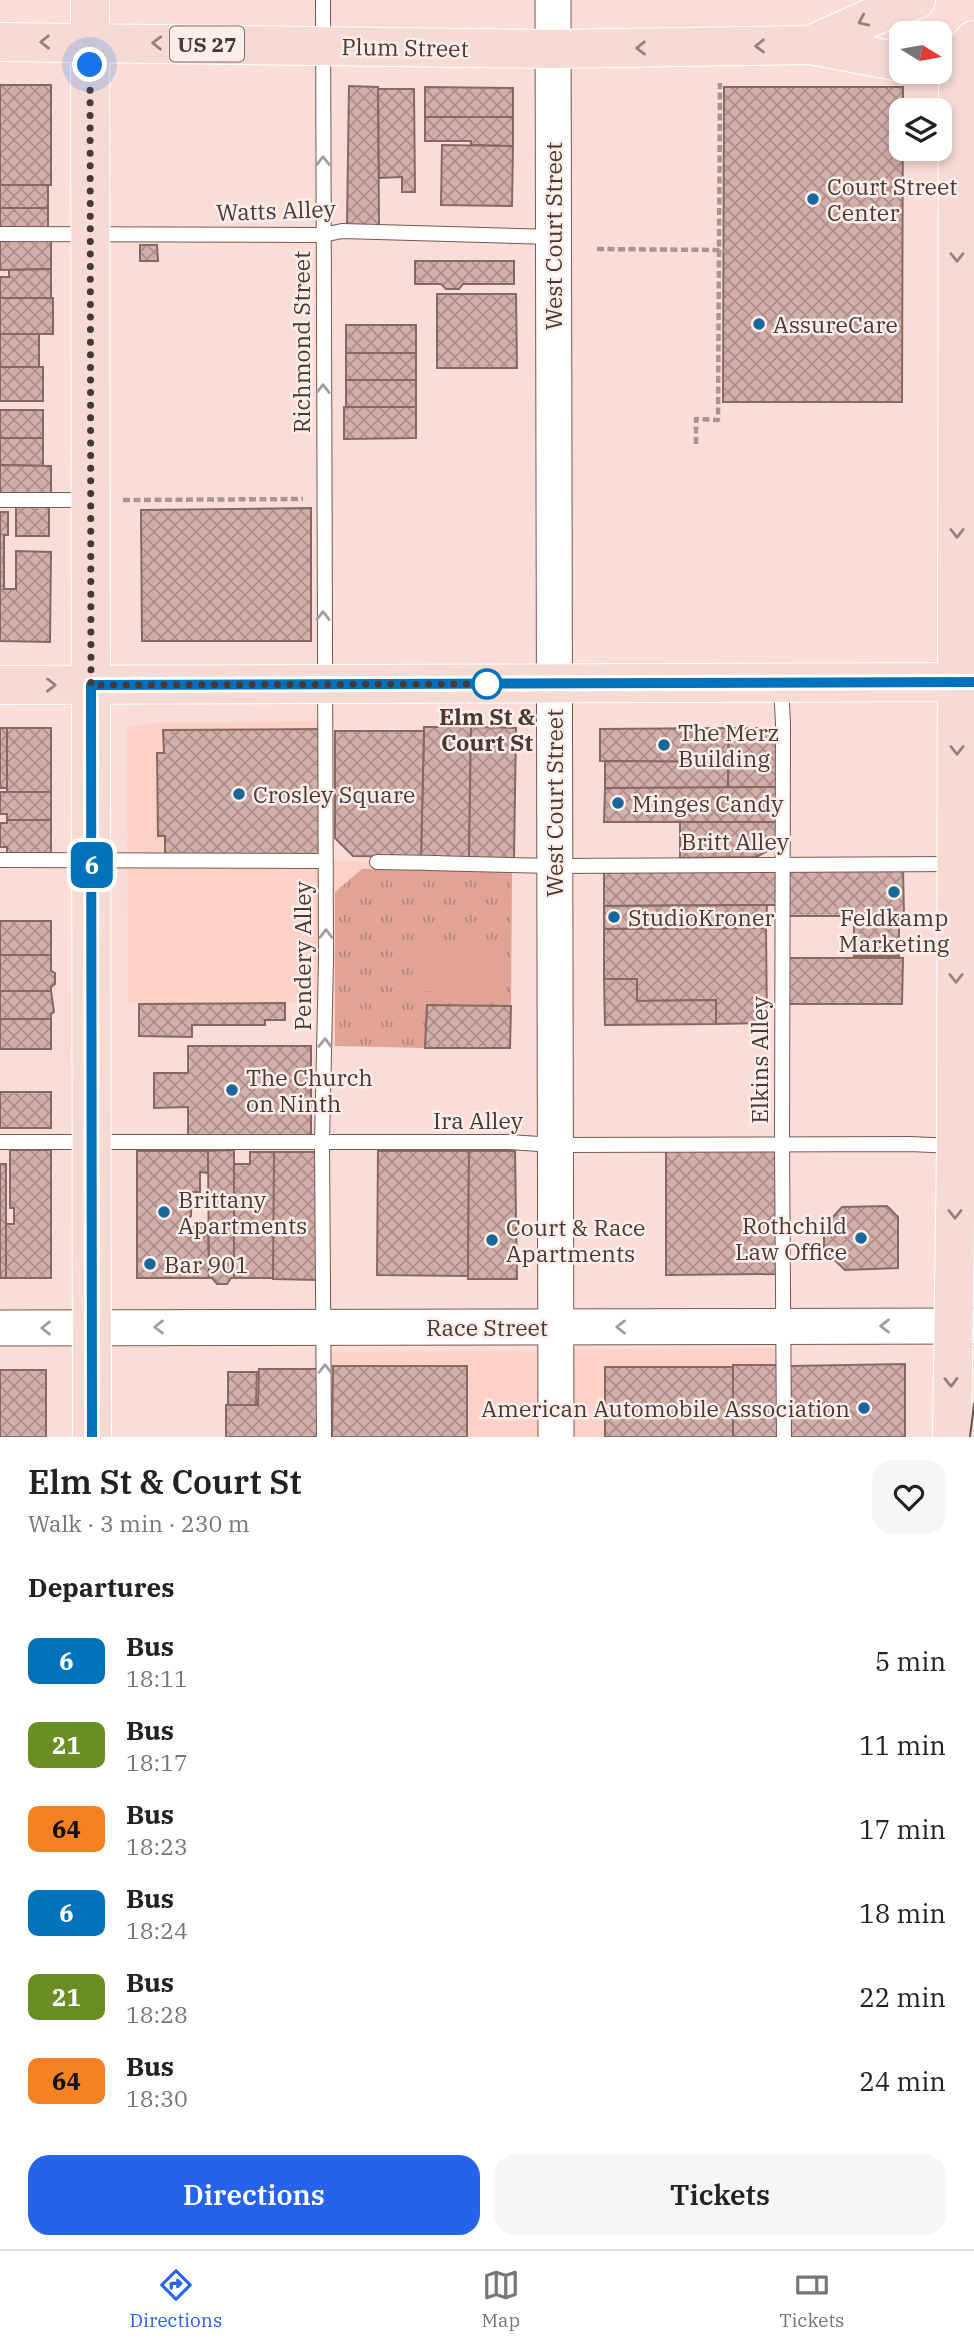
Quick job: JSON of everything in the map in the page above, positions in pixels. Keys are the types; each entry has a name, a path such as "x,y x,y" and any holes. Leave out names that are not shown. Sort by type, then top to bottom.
{"main road":[{"path":"90,0 92,1437"},
{"name":"US 27","path":"810,45 916,0"},
{"name":"Plum Street","path":"0,41 553,49 810,45"},
{"path":"810,45 889,60"},
{"path":"952,1437 964,1326 956,1146 957,864 966,682 961,65"},
{"path":"0,685 966,682"}],"street":[{"name":"West Court Street","path":"553,0 556,1437"},
{"name":"Race Street","path":"0,1328 964,1326"}],"lane":[{"name":"Richmond Street","path":"323,0 323,684"},
{"name":"Watts Alley","path":"0,234 323,235 342,230 553,237"},
{"path":"0,500 91,500"},
{"name":"Pendery Alley","path":"323,684 326,861 322,1142 324,1437"},
{"name":"Elkins Alley","path":"780,684 783,724 784,1437"},
{"path":"0,860 326,861"},
{"name":"Britt Alley","path":"377,862 554,866 957,864"},
{"name":"Ira Alley","path":"0,1142 509,1142 554,1145 956,1146"}],"path":[{"path":"696,443 696,419 718,420 720,83"},
{"path":"597,249 721,250"},
{"path":"91,500 323,499"}],"shaded area":[{"path":"324,721 326,861 512,865 510,1048 325,1046 325,1002 128,1003 127,727 155,723"},
{"path":"789,1348 789,1437 328,1437 328,1352"}],"green space":[{"path":"362,869 512,872 511,1006 427,1005 425,1048 335,1046 335,892"},
{"path":"413,940 456,941 455,992 412,991"},
{"path":"465,941 501,941 501,992 465,992"}],"building":[{"path":"0,85 51,85 51,185 0,185"},
{"path":"349,86 378,87 379,226 347,225"},
{"path":"425,87 513,88 513,117 425,117"},
{"name":"Court Street Center","path":"724,87 903,87 903,98 889,98 889,161 903,161 902,402 723,402"},
{"path":"378,89 414,89 415,192 402,192 402,177 379,178"},
{"path":"425,117 513,117 513,146 471,145 471,141 425,141"},
{"path":"442,145 513,146 512,206 441,205"},
{"path":"0,185 48,185 48,208 0,208"},
{"path":"0,208 48,208 48,229 0,229"},
{"path":"0,241 51,241 51,269 0,270"},
{"path":"140,245 157,245 158,261 140,261"},
{"path":"415,261 514,261 514,284 463,284 459,289 446,289 441,284 415,284"},
{"path":"51,269 51,298 0,298 0,277 9,277 9,270"},
{"path":"437,294 516,294 517,368 437,368"},
{"path":"0,298 53,298 53,334 0,334"},
{"path":"346,325 416,325 416,353 346,353"},
{"path":"0,334 39,334 39,367 0,367"},
{"path":"346,353 416,353 416,380 346,380"},
{"path":"0,367 43,367 43,401 0,401"},
{"path":"346,380 416,380 416,407 346,407"},
{"path":"344,407 416,407 416,438 344,439"},
{"path":"0,410 43,410 43,438 0,438"},
{"path":"0,438 43,438 43,466 0,465"},
{"path":"0,465 51,466 51,494 0,494"},
{"path":"16,507 49,507 49,536 16,536"},
{"path":"311,508 311,641 142,641 141,510"},
{"path":"0,512 8,512 8,535 4,535 4,589 16,589 16,551 51,552 50,642 0,641"},
{"path":"424,727 471,727 469,858 421,857"},
{"path":"471,727 516,728 514,859 469,858"},
{"path":"0,728 7,728 7,788 0,788"},
{"path":"7,728 51,728 51,792 7,792"},
{"name":"The Merz Building","path":"729,728 728,762 600,761 600,729"},
{"path":"729,728 779,728 779,787 728,788"},
{"name":"Crosley Square","path":"320,729 321,855 165,856 165,836 158,836 157,753 164,753 163,730"},
{"path":"335,731 424,731 421,857 353,856 335,838"},
{"path":"605,761 728,762 728,788 605,788"},
{"path":"779,787 779,822 604,822 605,788"},
{"path":"0,792 51,792 51,820 7,820 7,814 0,814"},
{"path":"7,820 51,820 51,853 7,853 7,847 0,847 0,823 7,823"},
{"path":"680,822 779,822 779,845 756,857 680,858"},
{"path":"789,868 903,868 904,916 789,916"},
{"path":"604,870 780,870 780,905 604,906"},
{"path":"767,905 766,928 604,929 604,906"},
{"path":"854,915 899,916 899,956 854,956"},
{"path":"0,921 51,921 51,955 0,955"},
{"path":"766,928 767,1023 716,1024 716,1000 637,1001 637,979 604,979 604,929"},
{"path":"0,955 51,955 51,971 55,973 55,984 51,991 0,991"},
{"path":"789,958 903,958 902,1004 789,1004"},
{"path":"604,979 637,979 637,1001 716,1000 716,1024 605,1025"},
{"path":"0,991 51,991 54,1012 51,1019 0,1019"},
{"path":"285,1003 285,1020 265,1020 265,1025 192,1025 192,1037 139,1036 139,1004"},
{"path":"427,1005 511,1006 510,1048 425,1048"},
{"path":"0,1019 51,1019 51,1049 0,1049"},
{"name":"The Church on Ninth","path":"188,1046 311,1046 311,1136 188,1136 188,1107 154,1108 154,1073 188,1073"},
{"path":"0,1092 51,1092 51,1128 0,1128"},
{"path":"10,1150 51,1150 51,1278 6,1278 6,1224 14,1224 14,1208 10,1208"},
{"path":"234,1150 234,1278 227,1284 217,1284 209,1278 208,1151"},
{"path":"777,1150 777,1274 666,1275 666,1151"},
{"name":"Brittany Apartments","path":"137,1151 208,1151 208,1173 200,1172 200,1192 191,1192 191,1202 196,1202 196,1208 191,1209 191,1216 185,1221 190,1227 208,1227 209,1278 137,1278"},
{"path":"378,1151 469,1151 468,1276 377,1275"},
{"name":"Court & Race Apartments","path":"469,1151 515,1151 517,1279 468,1279"},
{"path":"250,1152 274,1152 274,1278 234,1278 234,1164 250,1164"},
{"path":"274,1152 320,1152 319,1280 273,1279"},
{"path":"0,1164 6,1164 6,1278 0,1278"},
{"name":"Rothchild Law Office","path":"887,1206 898,1217 898,1268 845,1270 824,1250 824,1227 842,1207"},
{"path":"905,1364 905,1437 791,1437 789,1366"},
{"path":"733,1365 779,1365 778,1437 733,1437"},
{"path":"333,1366 467,1366 467,1437 332,1437"},
{"path":"605,1367 733,1367 733,1437 605,1437"},
{"path":"259,1369 321,1369 321,1437 226,1437 226,1405 258,1405"},
{"path":"0,1370 46,1370 46,1437 0,1437"},
{"path":"228,1372 257,1372 256,1405 228,1405"}],"tram line":[{"path":"970,1437 974,1404"}],"bus line":[{"name":"6","path":"92,1437 91,685 974,682"}],"place":[{"name":"Court Street Center","path":"813,199"},
{"name":"AssureCare","path":"759,324"},
{"name":"Elm St & Court St","path":"487,684"},
{"name":"The Merz Building","path":"664,745"},
{"name":"Crosley Square","path":"239,794"},
{"name":"Minges Candy","path":"618,803"},
{"name":"Feldkamp Marketing","path":"894,892"},
{"name":"StudioKroner","path":"614,917"},
{"name":"The Church on Ninth","path":"232,1090"},
{"name":"Brittany Apartments","path":"164,1212"},
{"name":"Rothchild Law Office","path":"861,1238"},
{"name":"Court & Race Apartments","path":"492,1240"},
{"name":"Bar 901","path":"150,1264"},
{"name":"American Automobile Association","path":"864,1408"}],"route":[{"path":"90,65 91,685 494,684 487,684"}]}
